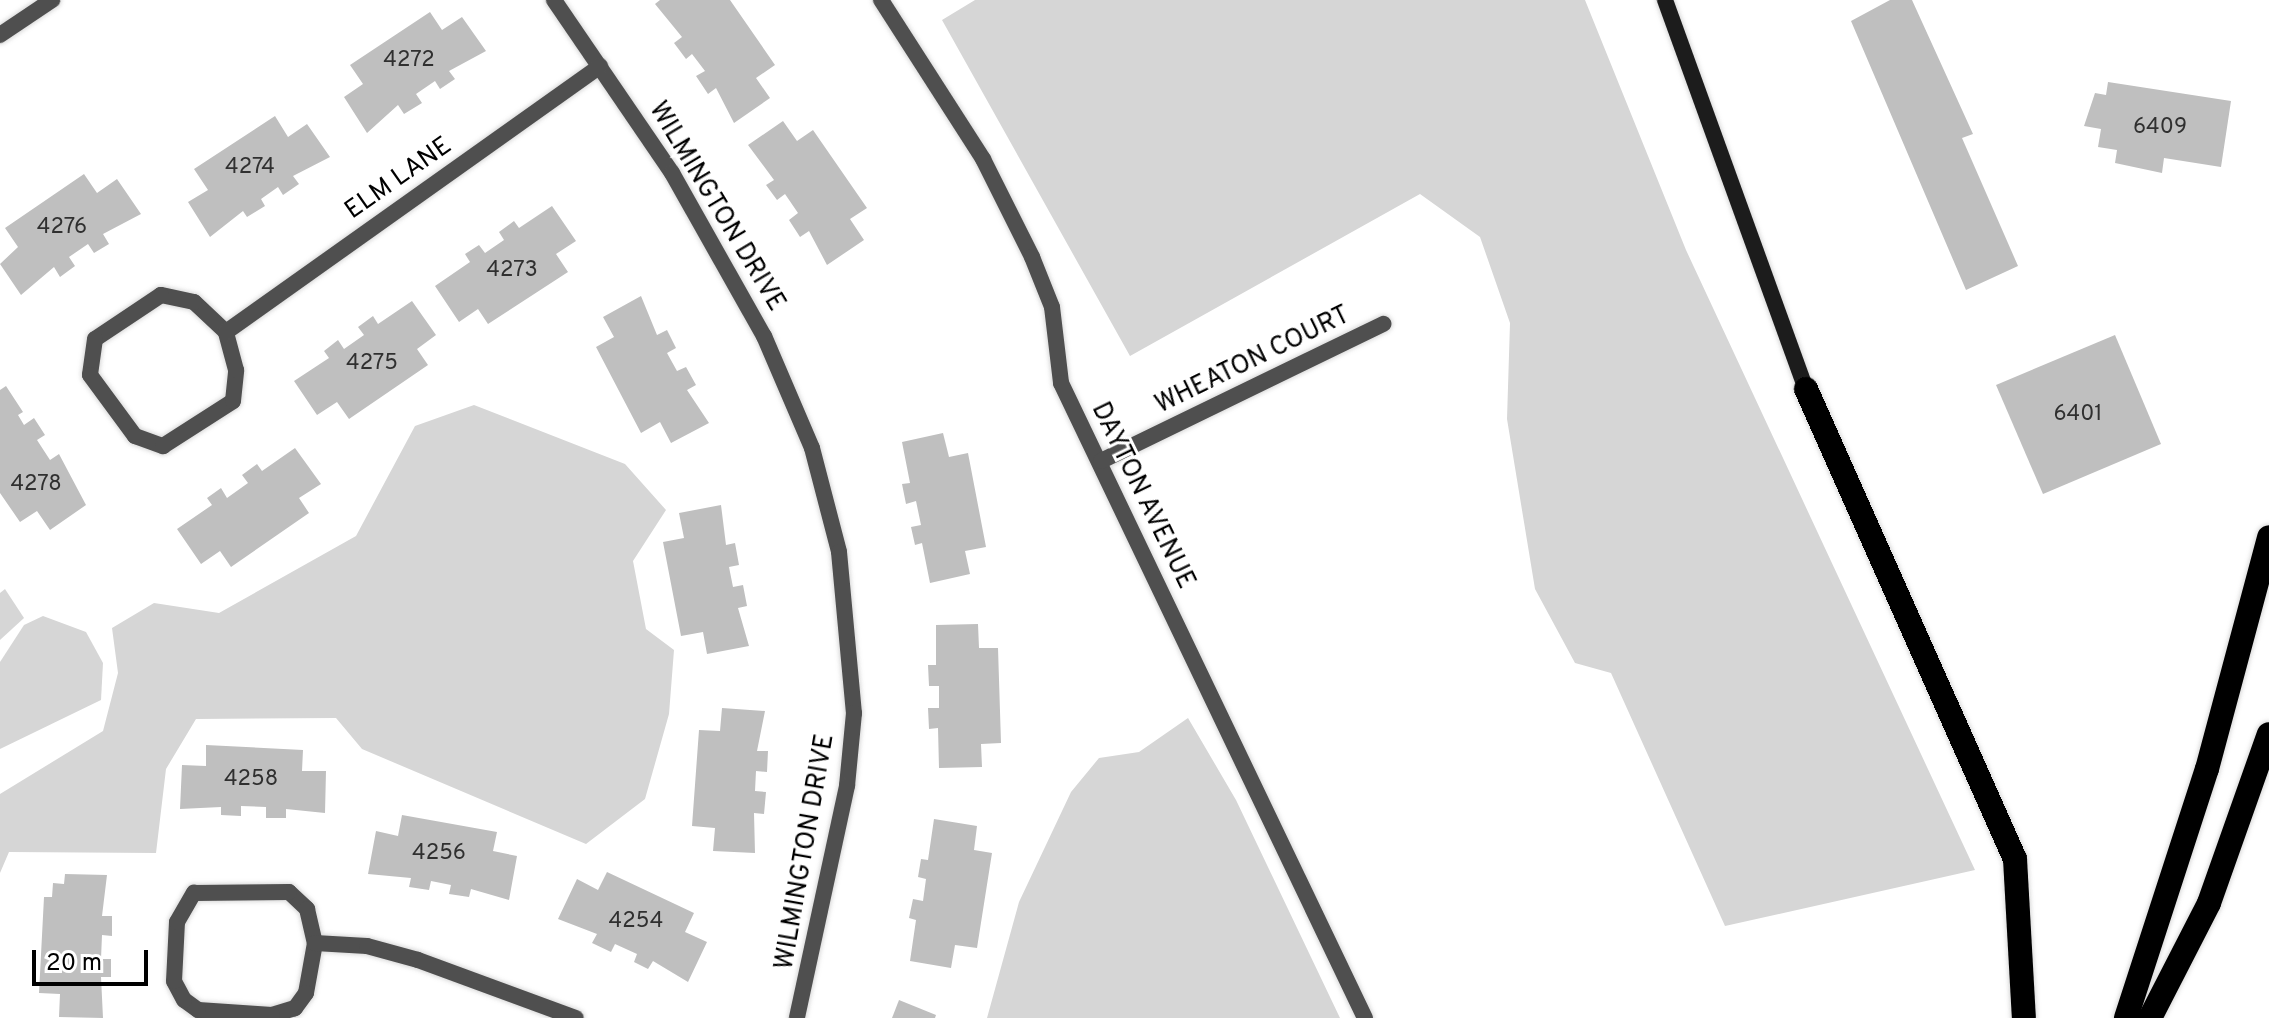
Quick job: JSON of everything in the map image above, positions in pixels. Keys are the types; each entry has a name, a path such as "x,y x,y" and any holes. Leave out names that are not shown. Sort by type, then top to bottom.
{"highway":[{"path":"1806,389 2015,859 2024,1018"},
{"path":"2126,1018 2207,769 2269,537"},
{"path":"2150,1018 2209,903 2269,734"}],"main road":[{"path":"1665,0 1806,389"}],"street":[{"path":"0,35 52,0"},
{"name":"WILMINGTON DRIVE","path":"554,0 723,256 764,336 812,448 839,552 854,713 844,801 797,1018"},
{"name":"DAYTON AVENUE","path":"881,0 953,108 1019,229 1052,307 1061,383 1365,1018"},
{"name":"ELM LANE","path":"226,332 600,66"},
{"path":"161,295 194,302 226,332 236,370 233,401 163,446 135,436 90,375 95,339 161,295"},
{"name":"WHEATON COURT","path":"1101,461 1383,324"},
{"path":"289,892 307,909 315,943 306,993 295,1008 272,1015 198,1010 184,1000 174,981 177,922 194,893 289,892"},
{"path":"315,943 367,946 418,960 576,1018"}],"shaded area":[{"path":"975,0 1585,0 1686,250 1975,870 1725,926 1611,673 1575,663 1535,589 1507,419 1510,323 1480,237 1420,194 1130,356 942,20"},
{"path":"474,405 625,464 666,510 633,561 646,629 674,650 669,714 645,799 586,844 362,749 336,718 196,719 166,769 156,853 9,852 0,873 0,794 103,731 118,673 112,628 154,603 219,613 356,536 415,426"},
{"path":"5,589 24,618 0,640 0,593"},
{"path":"43,616 86,632 103,663 101,700 0,749 0,662 24,625"},
{"path":"1188,718 1236,800 1340,1018 987,1018 1019,902 1071,792 1099,758 1139,752"}],"building":[{"path":"660,0 730,0 775,65 756,78 770,98 734,123 716,88 708,94 696,76 705,71 692,54 686,59 674,43 682,37 655,4"},
{"path":"1890,0 1912,0 1973,134 1962,138 2018,266 1966,290 1851,21"},
{"path":"430,12 442,30 462,17 486,51 449,71 455,79 440,89 435,81 416,94 422,103 404,114 398,105 367,133 344,97 363,84 350,65"},
{"path":"2108,82 2231,101 2221,167 2164,158 2162,173 2115,163 2117,150 2098,147 2101,129 2084,126 2095,93 2106,95"},
{"path":"275,116 288,137 307,124 330,157 293,176 299,184 283,195 278,187 261,199 265,206 247,217 243,211 210,237 188,202 208,190 194,169"},
{"path":"783,121 797,141 813,130 867,208 850,219 864,240 827,265 809,231 800,237 789,220 798,213 785,194 777,200 766,185 774,180 748,145"},
{"path":"84,174 97,193 117,179 141,214 103,234 109,244 94,253 88,244 69,257 75,266 60,277 54,267 21,295 0,264 18,247 5,228"},
{"path":"552,206 576,241 556,254 568,272 488,324 478,309 459,322 435,286 470,262 465,254 479,245 485,253 504,240 499,232 514,221 519,228"},
{"path":"641,296 657,335 667,330 676,348 667,353 677,371 686,367 696,385 687,390 709,423 671,443 660,422 641,433 596,347 614,337 603,317"},
{"path":"412,301 436,335 417,349 428,365 349,419 337,402 317,415 294,381 329,358 324,351 338,340 344,349 364,335 358,327 373,316 378,324"},
{"path":"2115,335 2161,444 2043,494 1996,385"},
{"path":"6,386 23,412 18,415 24,425 34,418 45,435 37,440 50,460 59,454 86,505 50,530 37,511 20,522 0,493 0,390"},
{"path":"943,433 949,457 968,453 986,547 965,551 970,574 930,583 922,543 915,545 911,527 921,525 916,501 906,504 902,484 910,483 902,442"},
{"path":"295,448 321,484 299,498 309,513 231,567 220,551 201,564 177,529 212,505 207,498 221,488 227,498 248,483 242,475 257,464 262,471"},
{"path":"721,505 726,545 735,543 739,565 729,567 733,587 743,585 747,606 738,608 749,646 707,654 703,632 681,636 663,542 684,538 679,513"},
{"path":"978,624 979,648 998,648 1001,743 981,744 982,767 939,768 938,728 929,729 928,708 939,708 939,686 929,686 928,665 936,665 936,625"},
{"path":"722,708 765,711 757,751 768,751 767,772 756,771 755,791 766,792 764,814 754,813 755,853 713,851 715,828 692,826 699,730 720,731"},
{"path":"206,745 303,750 302,771 326,771 325,813 286,809 286,818 266,818 266,807 241,806 241,816 221,815 221,807 180,809 182,765 206,766"},
{"path":"402,815 497,832 493,851 517,856 509,900 471,889 469,897 449,894 451,885 431,881 429,890 409,887 411,878 368,874 376,831 398,836"},
{"path":"934,819 977,826 974,850 992,853 977,948 955,945 951,968 910,961 916,920 909,918 913,899 923,901 926,879 918,877 921,859 928,860"},
{"path":"607,872 694,913 685,932 707,942 688,982 653,961 648,969 634,962 637,954 615,944 611,952 592,943 597,934 558,919 577,879 598,890"},
{"path":"65,874 107,875 102,916 112,916 112,936 102,935 101,959 111,959 111,977 101,977 103,1018 59,1017 60,994 39,993 44,897 52,897 53,883 64,884"},
{"path":"899,1000 936,1015 935,1018 892,1018"}]}
